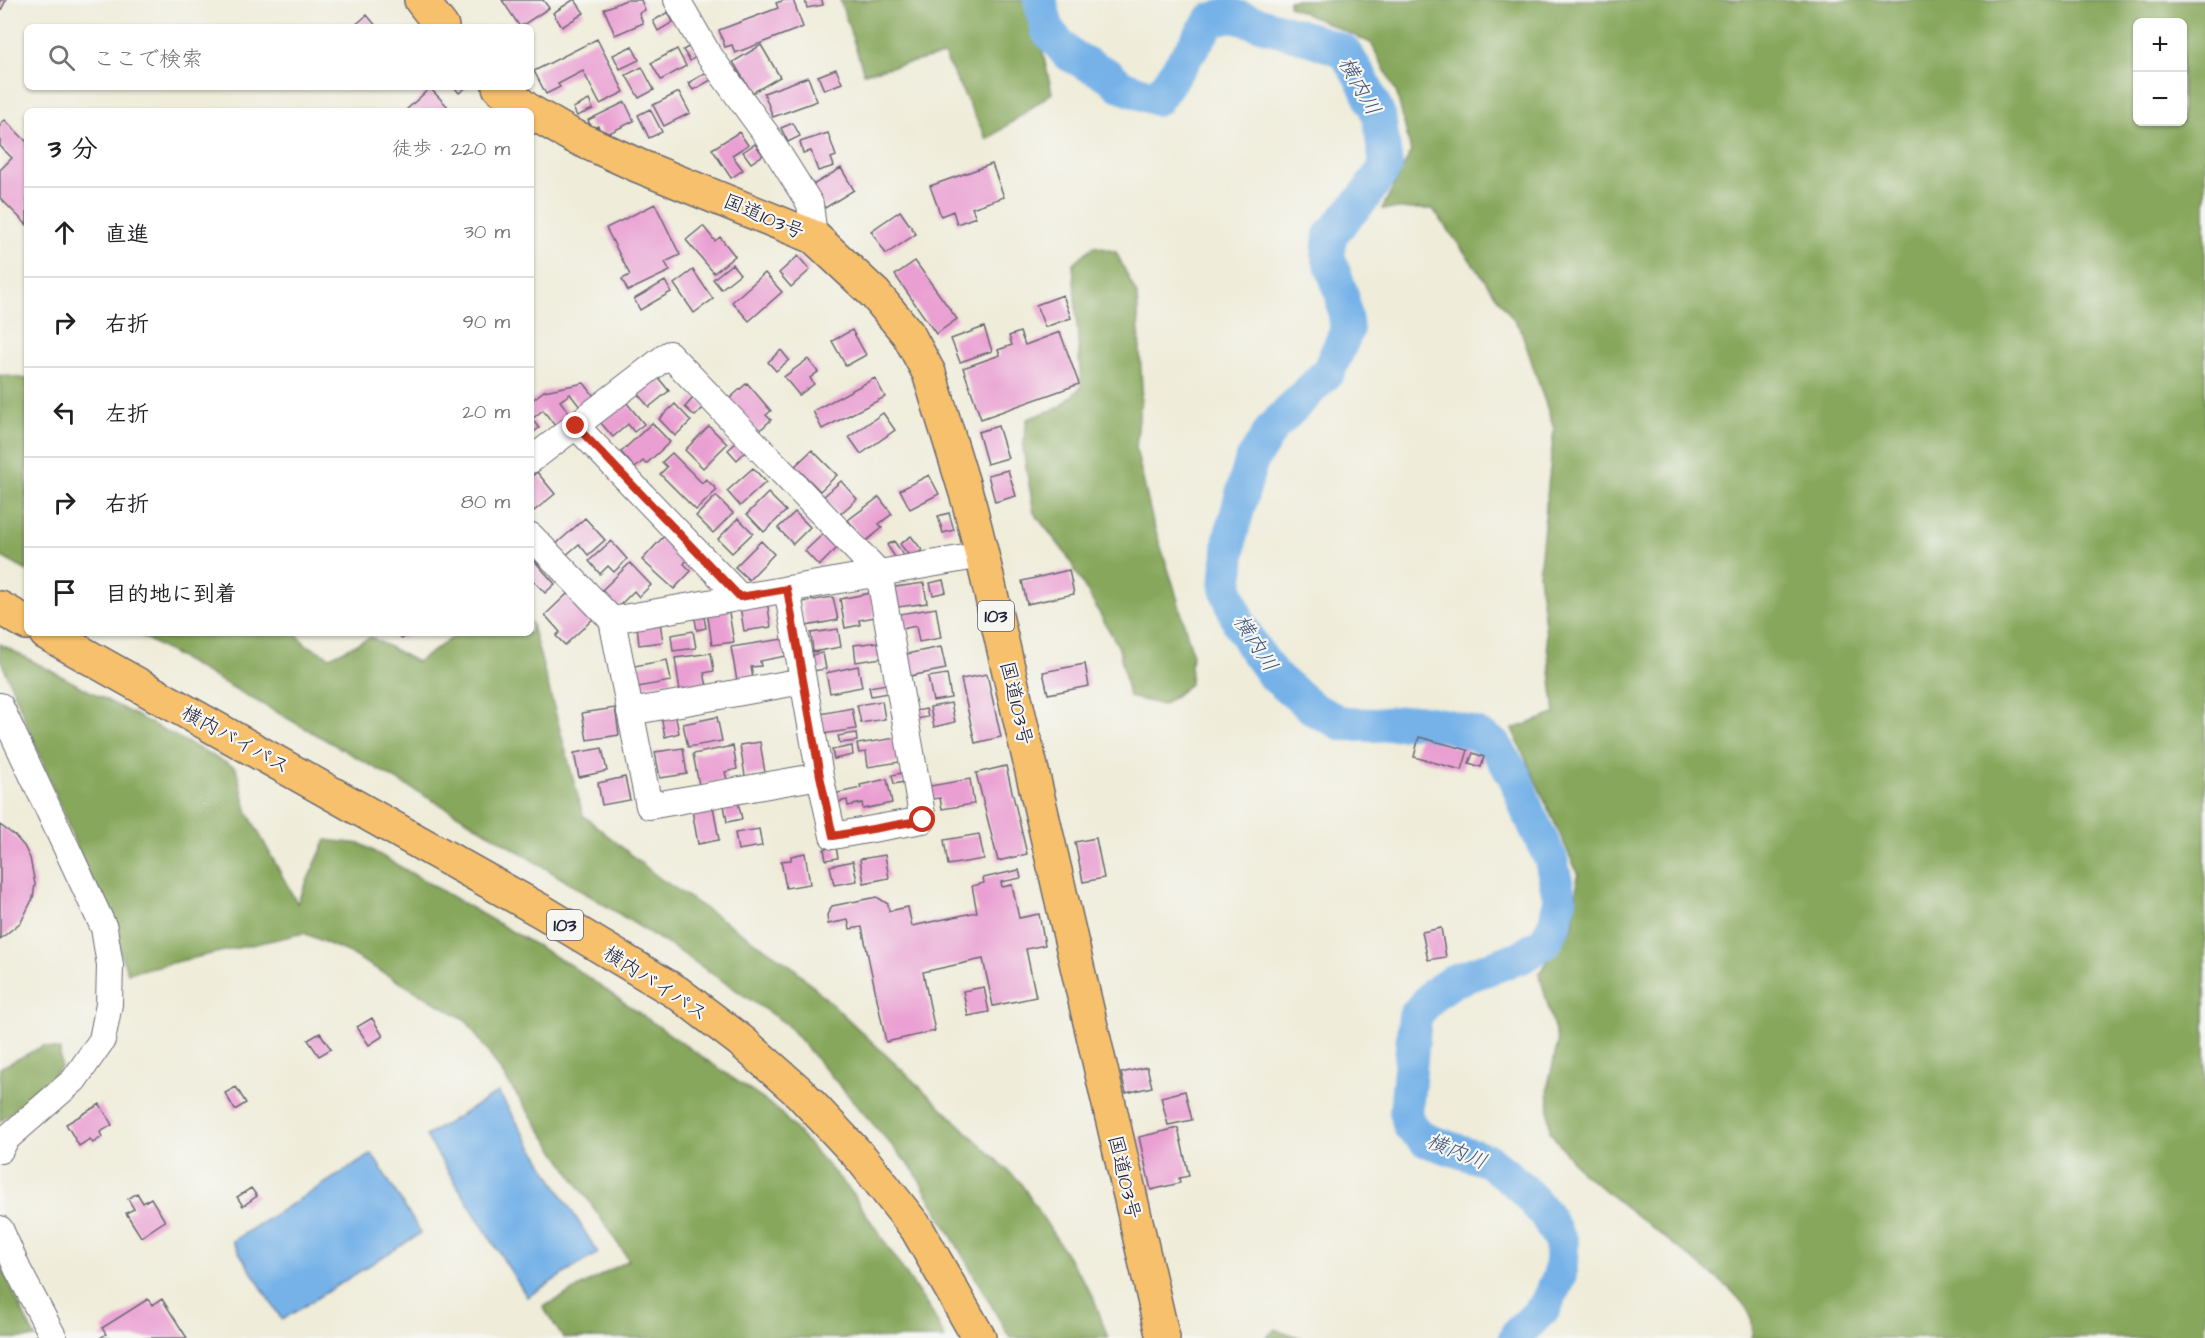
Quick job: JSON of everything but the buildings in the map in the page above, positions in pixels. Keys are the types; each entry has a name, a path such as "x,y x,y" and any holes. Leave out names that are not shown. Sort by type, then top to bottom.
{"highway":[{"path":"421,0 440,24"},
{"name":"国道103号","path":"503,90 525,108"},
{"name":"国道103号","path":"534,114 571,135 639,166 814,237 875,294 908,334 919,354 929,374 950,437 982,555 1163,1338"},
{"path":"0,608 24,620"},
{"name":"横内バイパス","path":"51,636 543,912 678,993 741,1041 799,1092 862,1159 918,1229 979,1338"}],"street":[{"path":"677,0 708,54 766,134 810,204 814,237"},
{"path":"534,458 669,354 879,573 923,820 833,836 787,589"},
{"path":"576,426 740,597"},
{"path":"534,539 612,620 649,806 820,776"},
{"path":"612,620 982,555"},
{"path":"630,712 803,681"},
{"path":"0,706 104,928 110,965 109,1004 102,1040 74,1080 6,1139 0,1150"},
{"path":"0,1229 18,1270 54,1338"}],"green space":[{"path":"840,0 1031,0 1052,93 987,140 944,55 864,73"},
{"path":"1289,0 2205,0 2205,1338 1751,1338 1752,1323 1748,1310 1729,1288 1581,1172 1550,1132 1548,1085 1558,1042 1539,973 1573,927 1578,874 1512,729 1555,714 1539,574 1554,429 1521,330 1433,209 1382,209 1411,152 1397,94 1371,43 1289,6"},
{"path":"1094,246 1116,252 1137,295 1142,388 1136,449 1153,523 1192,652 1190,684 1163,705 1129,697 1119,648 1066,554 1034,513 1023,449 1027,419 1060,407 1081,387 1073,263"},
{"path":"0,375 24,379 24,569 0,556"},
{"path":"534,633 583,815 658,877 793,967 1020,1182 1093,1296 1108,1338 1010,1338 914,1171 786,1024 674,948 464,818 141,636 298,636 305,644 330,657 371,637 417,662 455,636 534,636"},
{"path":"0,644 236,768 248,813 297,903 326,840 361,844 570,965 777,1109 850,1190 934,1316 945,1338 563,1338 543,1307 629,1260 466,1020 347,952 304,933 128,973 0,658"},
{"path":"43,1046 60,1050 61,1068 0,1122 0,1068"},
{"path":"0,1264 32,1332 36,1338 0,1338"},
{"path":"1275,1329 1302,1338 1266,1338"}],"water":[{"path":"498,1092 598,1253 527,1297 426,1136"},
{"path":"372,1154 421,1233 282,1320 232,1241"}],"waterway":[{"name":"横内川","path":"1040,0 1048,31 1068,54 1110,76 1121,86 1157,99 1211,20 1230,15 1344,51 1361,78 1379,116 1386,166 1364,197 1330,235 1328,256 1342,295 1347,330 1328,372 1273,427 1251,462 1230,538 1226,588 1238,621 1273,675 1315,710 1343,724 1376,725 1417,721 1448,726 1475,734 1495,745 1515,777 1527,810 1551,860 1560,900 1555,923 1545,942 1521,957 1453,981 1434,994 1415,1016 1406,1112 1410,1127 1425,1140 1489,1161 1521,1187 1546,1215 1562,1244 1560,1275 1544,1308 1515,1338"}],"route":[{"path":"576,426 740,597 787,589 833,836 923,820"}]}
